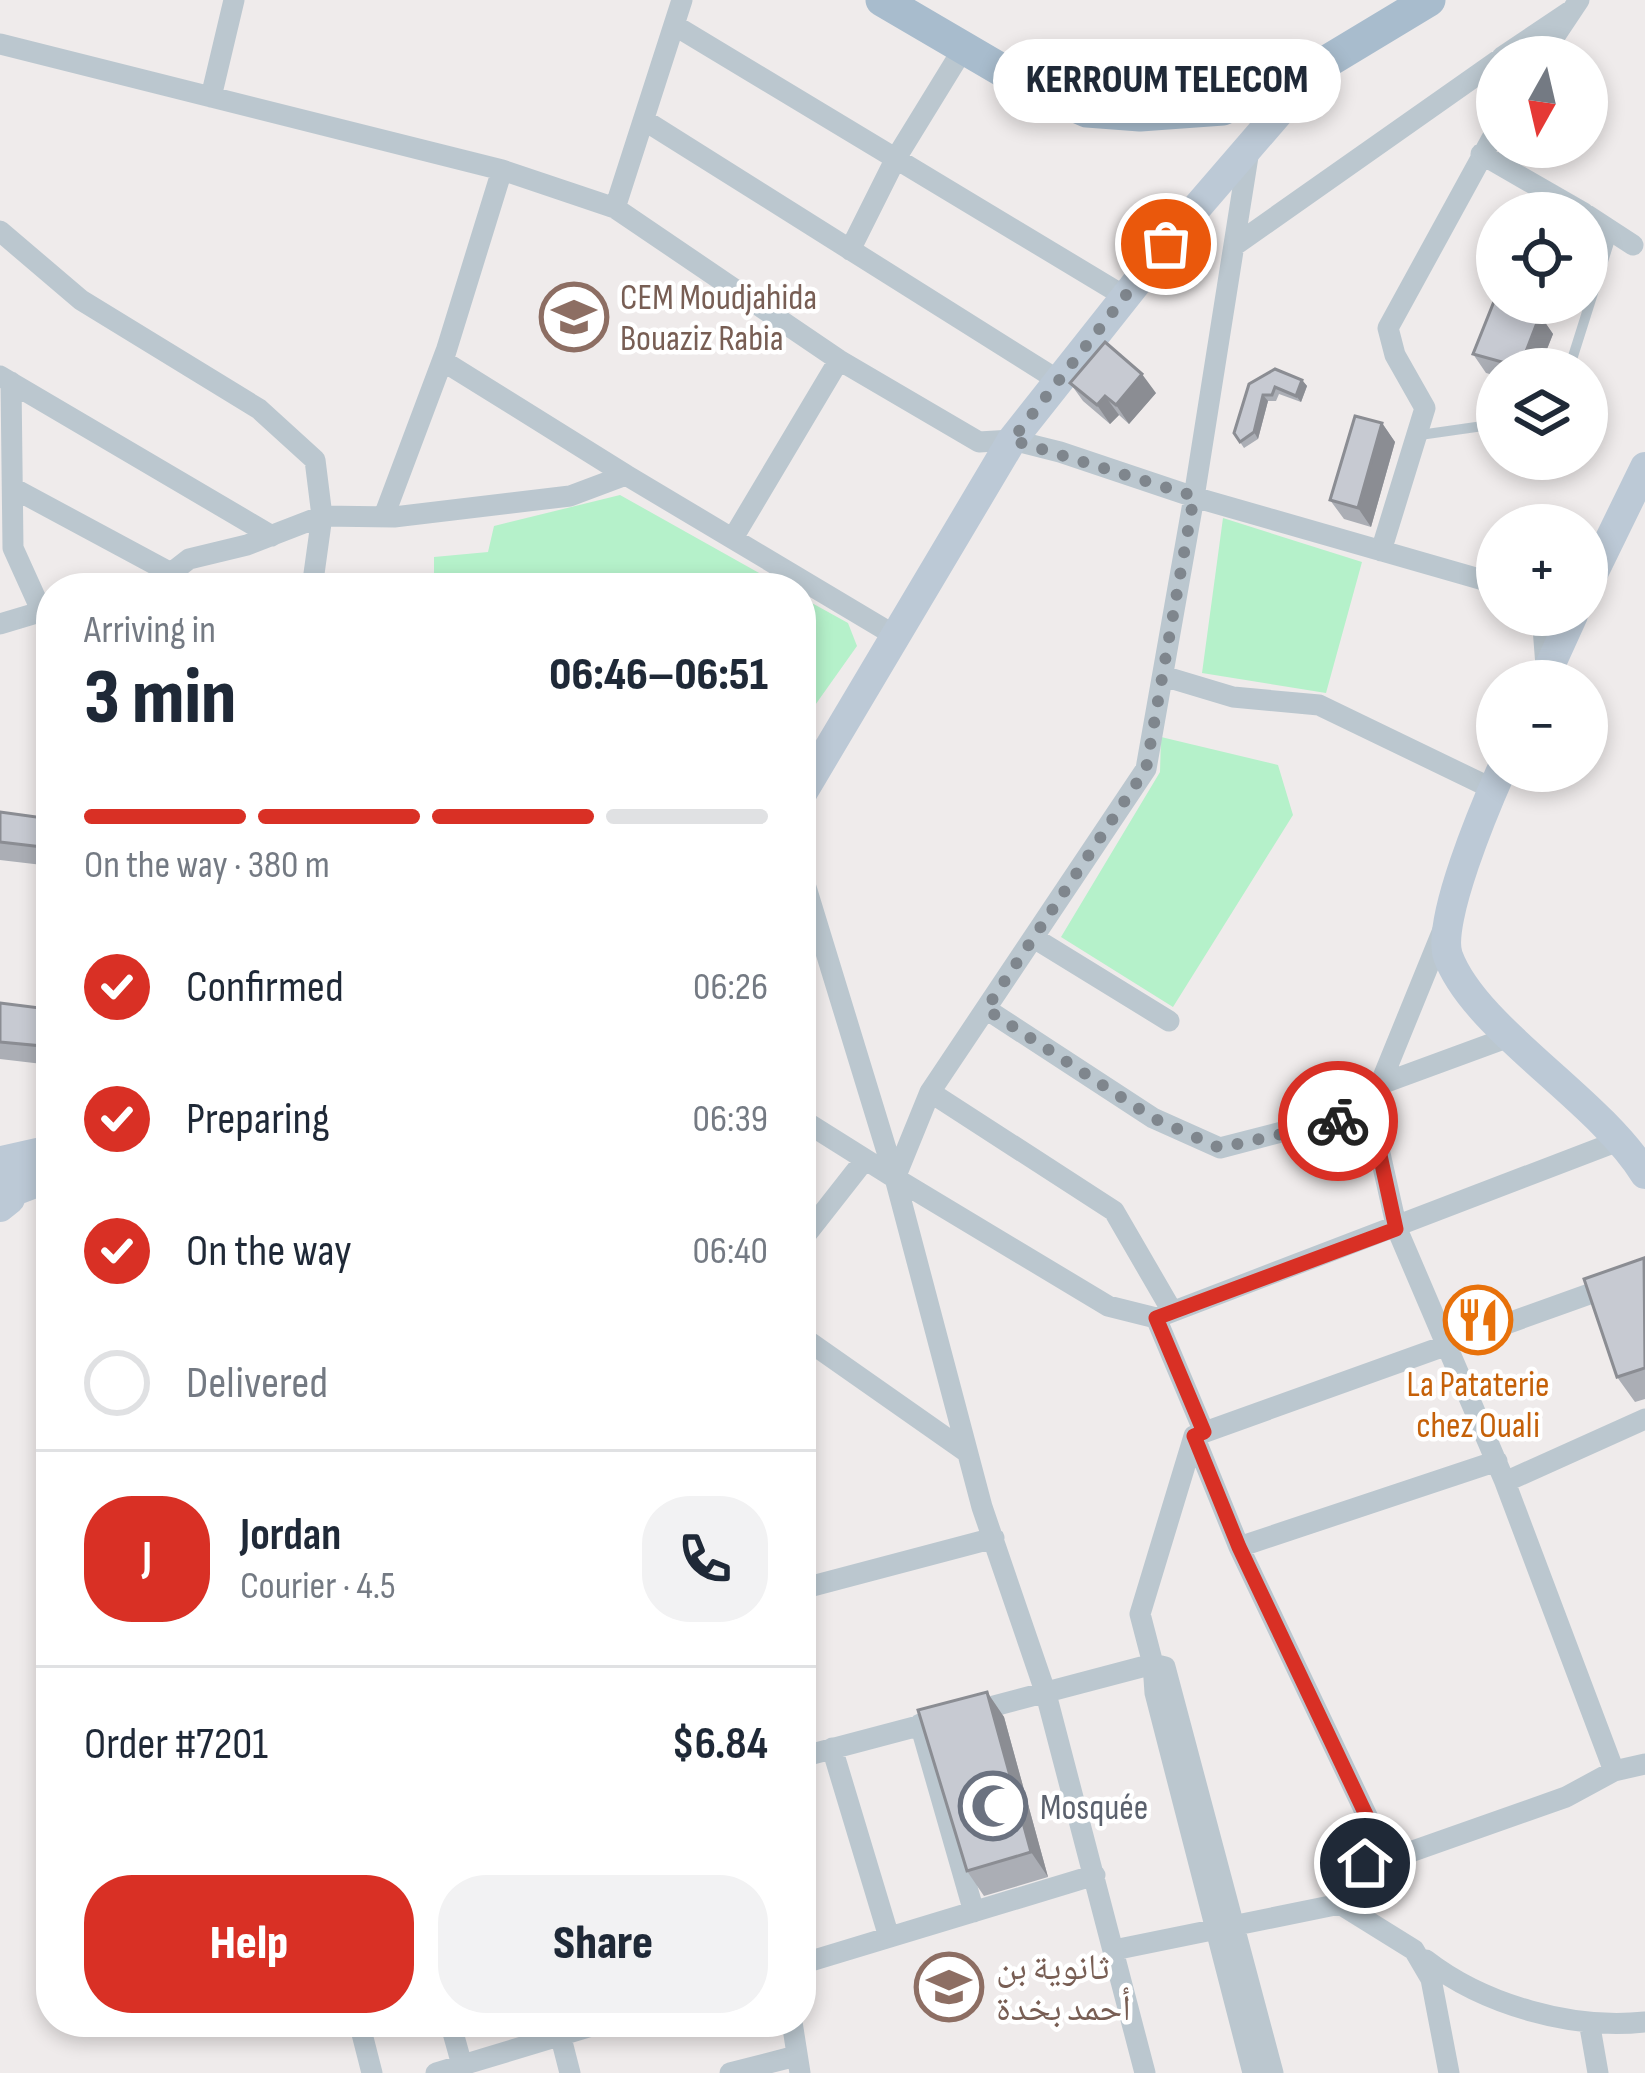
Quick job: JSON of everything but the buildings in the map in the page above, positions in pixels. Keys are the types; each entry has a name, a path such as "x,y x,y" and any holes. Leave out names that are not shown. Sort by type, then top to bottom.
{"main road":[{"path":"882,0 963,49 1087,111 1140,115 1223,109 1318,67 1429,0"},
{"path":"816,769 1012,440 1124,296 1318,67"},
{"path":"1608,538 1645,467"},
{"path":"1493,792 1450,914 1447,953 1473,994 1621,1140 1645,1174"},
{"path":"1,1161 36,1153"},
{"path":"1,1161 13,1174 7,1199"},
{"path":"7,1199 36,1184"}],"street":[{"path":"211,97 234,0"},
{"path":"615,208 682,0"},
{"path":"1555,36 1574,6"},
{"path":"1532,36 1574,6"},
{"path":"674,25 1124,296"},
{"path":"0,44 502,170 615,208 839,360 979,442 1012,440 1476,578"},
{"path":"850,250 896,158 963,49"},
{"path":"1234,245 1476,76"},
{"path":"644,120 1056,379"},
{"path":"895,1178 930,1092 1146,769 1249,146"},
{"path":"1381,551 1425,408 1395,355 1388,328 1476,163"},
{"path":"1506,168 1548,192"},
{"path":"502,170 443,361 791,573"},
{"path":"1608,227 1633,244"},
{"path":"0,231 81,300 260,410 315,460 322,516 314,573"},
{"path":"384,516 446,351"},
{"path":"733,538 839,360"},
{"path":"5,379 272,536"},
{"path":"5,379 13,548 36,591"},
{"path":"177,573 189,559 272,536 322,516 384,516 570,496 626,475"},
{"path":"13,488 156,573"},
{"path":"816,588 893,635"},
{"path":"0,624 36,612"},
{"path":"1162,676 1233,698 1319,705 1476,771"},
{"path":"1450,914 1412,994 1384,1083 1370,1109 1396,1229 1501,1472 1614,1771"},
{"path":"816,921 895,1178 965,1451 1046,1694 1145,2073"},
{"path":"1034,938 1169,1021"},
{"path":"986,1009 1153,1118 1220,1148 1370,1109"},
{"path":"1384,1083 1513,1036"},
{"path":"930,1092 1114,1211 1164,1314 1239,1547 1378,1840 1340,1904"},
{"path":"816,1129 863,1162 1108,1306 1164,1314 1621,1140"},
{"path":"816,1222 863,1162"},
{"path":"1199,1434 1645,1274"},
{"path":"816,1347 965,1451"},
{"path":"1239,1547 1501,1472 1645,1419"},
{"path":"1154,1664 1141,1614 1199,1434"},
{"path":"816,1585 994,1538"},
{"path":"816,1753 1154,1664 1165,1667 1253,2073"},
{"path":"920,1724 974,1912"},
{"path":"832,1748 889,1937"},
{"path":"1362,1869 1566,1797 1614,1771 1645,1764"},
{"path":"816,1959 1095,1875"},
{"path":"1114,1950 1340,1904 1450,1978 1590,2027 1645,2022"},
{"path":"1225,1928 1273,2073"},
{"path":"1414,1950 1431,1978 1449,2073"},
{"path":"1590,2027 1598,2073"},
{"path":"363,2037 372,2073"},
{"path":"454,2037 462,2065"},
{"path":"436,2073 551,2037"},
{"path":"561,2037 570,2073"},
{"path":"730,2073 798,2065"}],"lane":[{"path":"1576,348 1613,230"},
{"path":"1420,435 1476,427"}],"green space":[{"path":"620,495 759,573 434,573 434,557 488,552 494,526"},
{"path":"1223,518 1362,562 1326,693 1202,673"},
{"path":"816,605 848,623 857,646 816,704"},
{"path":"1161,737 1278,765 1293,815 1173,1007 1061,937 1160,772"}],"way so far":[{"path":"1166,244 1012,440 1194,496 1146,769 986,1009 1153,1118 1220,1148 1338,1121"}],"place":[{"name":"KERROUM TELECOM","path":"1166,244"},
{"name":"CEM Moudjahida Bouaziz Rabia","path":"574,317"},
{"name":"La Pataterie chez Ouali","path":"1478,1320"},
{"name":"Mosquée","path":"993,1806"},
{"name":"ثانوية بن أحمد بخدة","path":"949,1987"}],"route":[{"path":"1338,1121 1370,1109 1396,1229 1156,1318 1204,1432 1194,1436 1239,1547 1278,1620 1378,1840 1365,1863"}]}
